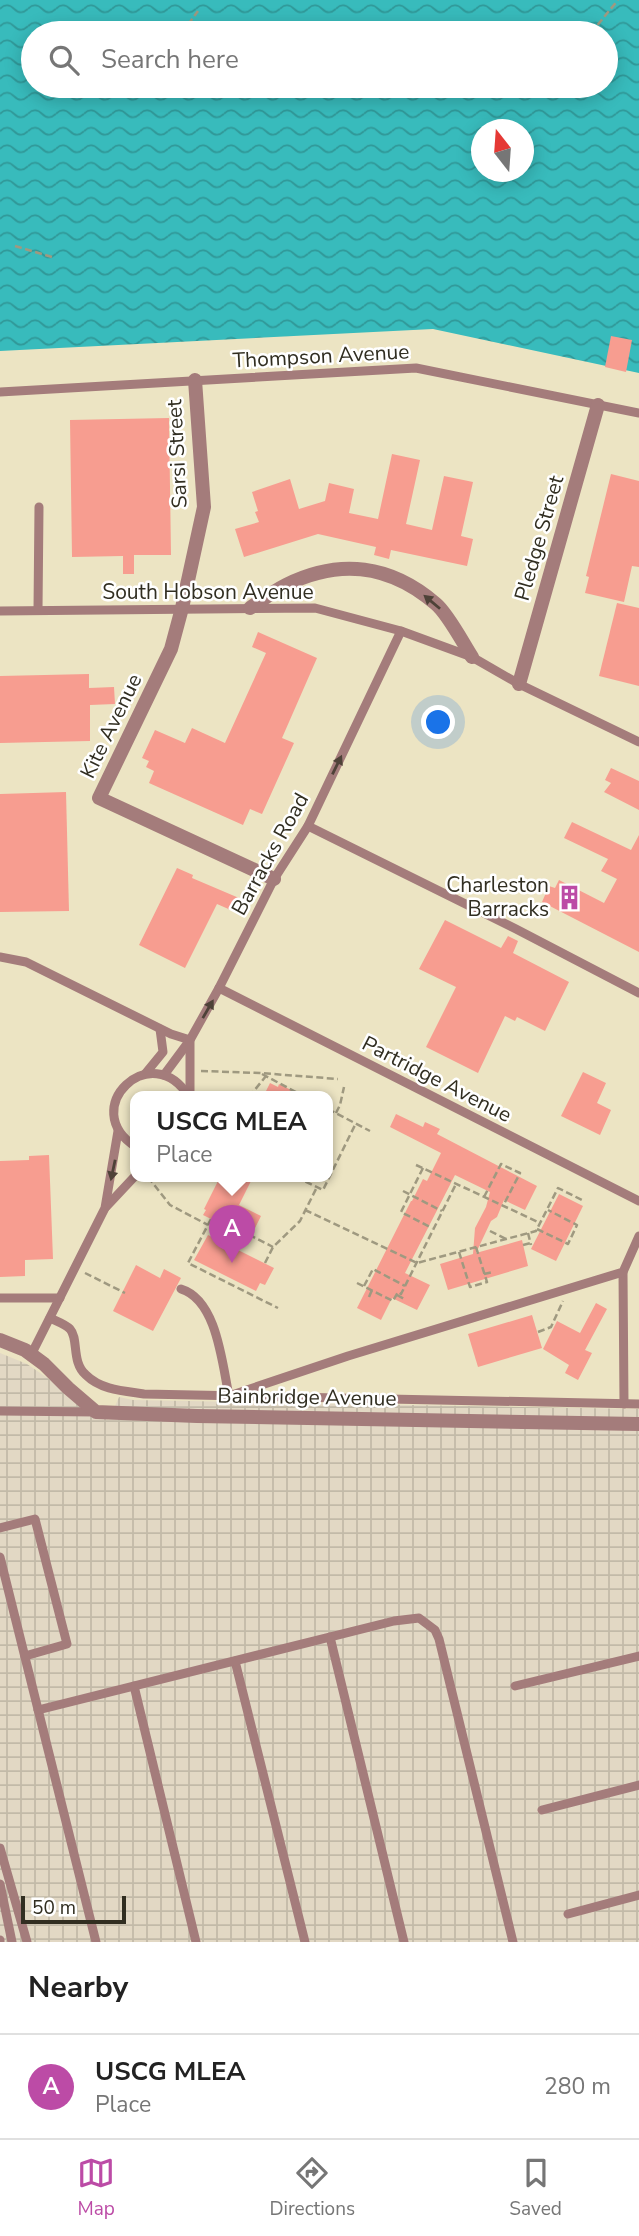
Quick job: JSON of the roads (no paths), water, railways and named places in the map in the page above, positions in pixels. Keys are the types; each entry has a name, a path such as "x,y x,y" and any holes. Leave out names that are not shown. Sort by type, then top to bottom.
{"street":[{"name":"Sarsi Street","path":"182,608 204,507 195,380"},
{"name":"Pledge Street","path":"519,684 598,405"},
{"path":"250,608 286,584 319,573 352,568 372,569 397,578 438,605 472,657"},
{"name":"Kite Avenue","path":"182,608 171,649 99,798 274,879"},
{"path":"0,1340 31,1354 96,1412"},
{"name":"Bainbridge Avenue","path":"96,1412 211,1417 639,1424"}],"lane":[{"name":"Thompson Avenue","path":"0,392 415,368 639,413"},
{"path":"38,610 39,507"},
{"name":"South Hobson Avenue","path":"0,611 314,608 401,631 472,657 519,684 639,742"},
{"name":"Barracks Road","path":"189,1091 190,1040 274,879 308,826 401,631"},
{"path":"308,826 639,993"},
{"path":"0,957 26,962 160,1029 190,1040 164,1075"},
{"name":"Partridge Avenue","path":"219,988 639,1200"},
{"path":"145,1074 163,1052 160,1029"},
{"path":"130,1143 118,1131 114,1120 117,1096 124,1085 145,1074 164,1075 180,1084 185,1091"},
{"path":"105,1208 118,1131"},
{"path":"31,1354 105,1208 130,1181"},
{"path":"624,1404 623,1272 639,1236"},
{"path":"229,1396 348,1356 623,1272"},
{"path":"181,1289 195,1296 206,1309 229,1396"},
{"path":"0,1298 60,1297"},
{"path":"50,1318 72,1332 74,1350 85,1374 106,1387 144,1394 639,1404"},
{"path":"0,1411 96,1412"},
{"path":"0,1528 35,1519 66,1644 25,1656"},
{"path":"0,1557 96,1942"},
{"path":"38,1710 330,1637 419,1618 435,1630 442,1651 513,1942"},
{"path":"330,1637 404,1942"},
{"path":"515,1686 639,1656"},
{"path":"235,1661 305,1942"},
{"path":"134,1686 196,1942"},
{"path":"542,1810 639,1785"},
{"path":"0,1847 27,1942"},
{"path":"0,1884 12,1942"},
{"path":"568,1914 639,1895"}],"water":[{"path":"0,0 639,0 639,373 433,329 0,351"}],"place":[{"name":"Charleston Barracks","path":"569,897"},
{"name":"USCG MLEA","path":"232,1263"}]}
